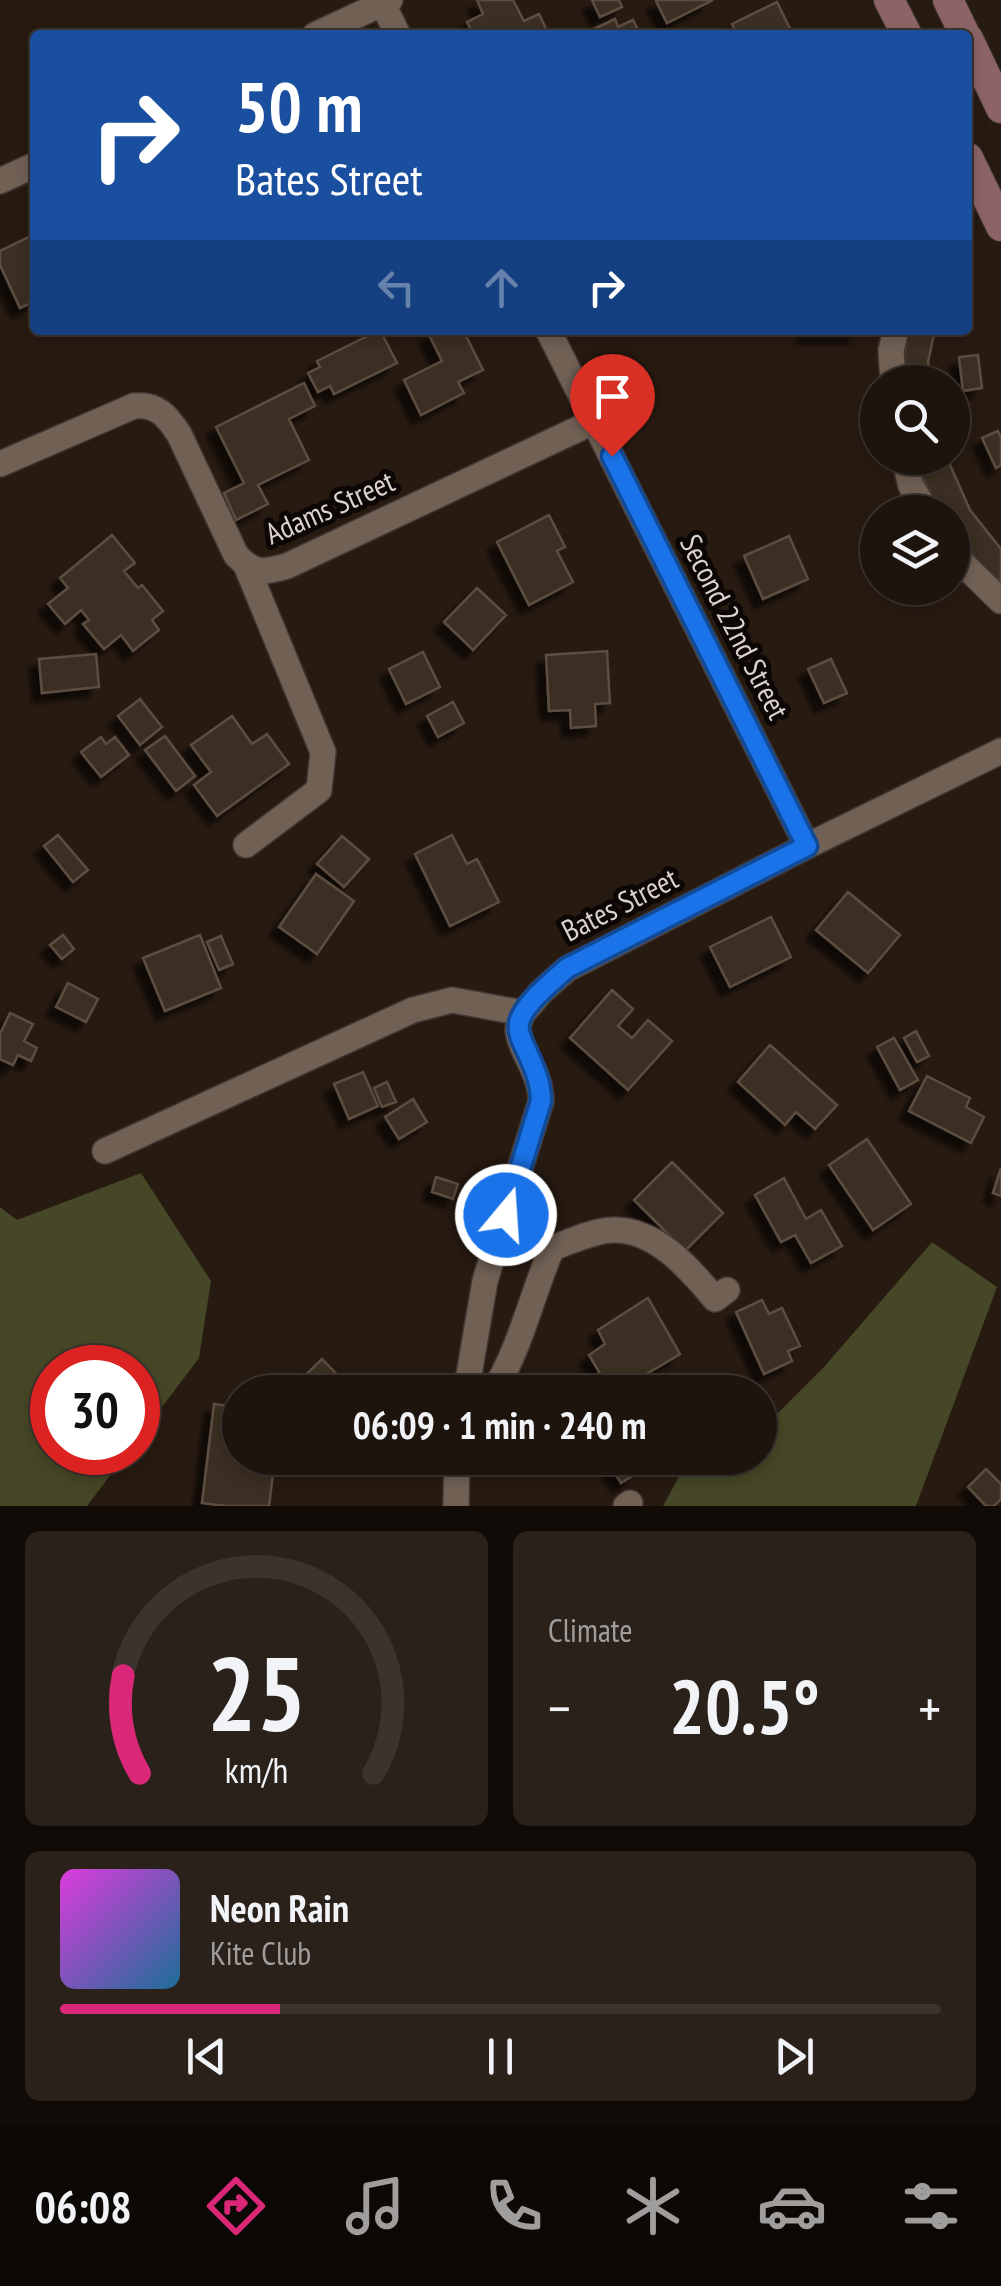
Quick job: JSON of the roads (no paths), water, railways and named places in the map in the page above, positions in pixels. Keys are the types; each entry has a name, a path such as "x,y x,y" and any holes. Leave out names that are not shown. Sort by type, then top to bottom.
{"street":[{"path":"890,0 905,30"},
{"path":"948,0 963,30"},
{"path":"324,30 384,1 396,30"},
{"path":"972,49 1001,108"},
{"path":"0,181 30,167"},
{"path":"972,178 1001,226"},
{"name":"Second 22nd Street","path":"551,335 807,846"},
{"path":"892,365 895,335"},
{"name":"Adams Street","path":"0,464 134,406 153,406 179,434 236,555 246,565 261,571 286,566 595,421"},
{"path":"246,565 324,752 319,790 246,844"},
{"path":"970,572 1001,601"},
{"name":"Bates Street","path":"523,1012 567,968 1001,751"},
{"path":"105,1151 413,1010 452,1000 523,1012 518,1026 520,1036 541,1088 541,1101 484,1281 469,1375"},
{"path":"501,1375 552,1248 612,1230 648,1237 673,1256 715,1300 726,1290"},
{"path":"456,1506 457,1475"}]}
